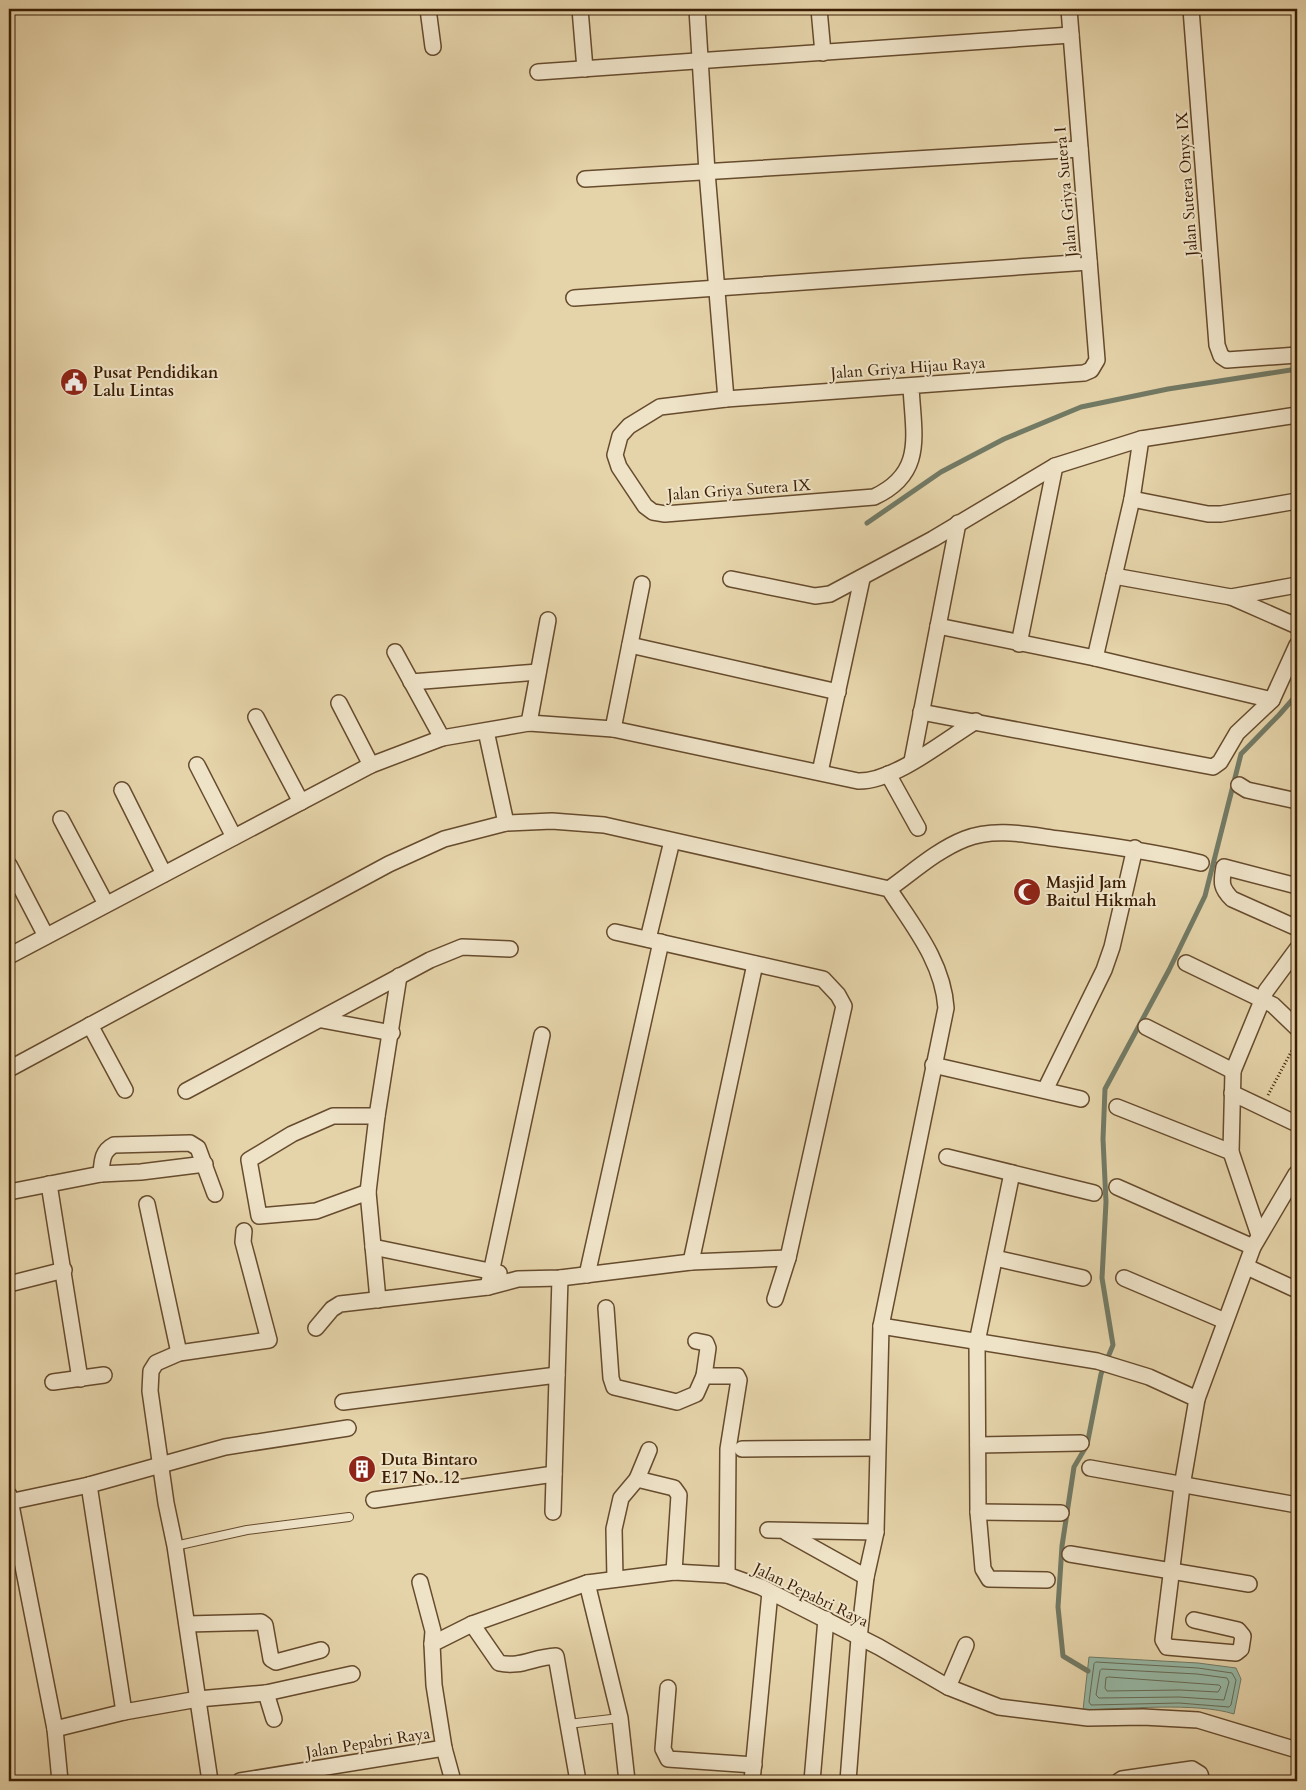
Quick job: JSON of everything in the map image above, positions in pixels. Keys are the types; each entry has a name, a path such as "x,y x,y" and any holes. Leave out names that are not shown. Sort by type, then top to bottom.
{"street":[{"path":"428,9 433,47"},
{"path":"580,9 585,69"},
{"path":"697,9 707,172 726,399"},
{"path":"819,9 823,53"},
{"name":"Jalan Griya Sutera I","path":"1069,9 1097,360 1091,370"},
{"name":"Jalan Sutera Onyx IX","path":"1191,9 1217,345 1221,356 1227,360 1297,355"},
{"path":"538,72 1071,35"},
{"path":"585,179 1080,149"},
{"path":"574,298 1089,262"},
{"name":"Jalan Griya Hijau Raya","path":"726,399 1084,373 1091,370"},
{"name":"Jalan Griya Sutera IX","path":"726,399 660,407 629,426 620,436 615,456 619,467 645,506 653,512 665,514 864,498 874,497 886,492 905,474 913,452 911,386"},
{"path":"731,579 822,596 862,579 1055,466 1141,439 1297,415"},
{"path":"1095,658 1132,499 1141,439"},
{"path":"1019,644 1055,466"},
{"path":"1132,499 1208,514 1221,514 1297,501"},
{"path":"912,761 958,523"},
{"path":"1114,576 1231,596 1297,626"},
{"path":"820,772 862,579"},
{"path":"613,728 642,584"},
{"path":"1231,596 1297,585"},
{"path":"528,723 548,620"},
{"path":"938,626 1095,658 1272,700"},
{"path":"630,645 838,692"},
{"path":"921,712 976,721 1209,768 1220,762 1237,733 1272,700 1297,646"},
{"path":"395,652 442,738"},
{"path":"411,682 538,672"},
{"path":"339,702 370,765"},
{"path":"256,718 301,802"},
{"path":"9,956 370,765 442,738 528,723 613,728 863,781 878,779 888,774 976,721"},
{"path":"486,731 506,823"},
{"path":"197,765 234,837"},
{"path":"888,774 918,828"},
{"path":"1239,785 1246,790 1297,801"},
{"path":"122,790 164,874"},
{"path":"61,819 106,904"},
{"path":"9,1069 389,864 444,839 506,823 552,821 604,825 889,889 927,947 945,990 946,1008 881,1326 876,1448 876,1532 866,1577 859,1638 848,1781"},
{"path":"889,889 949,846 966,838 985,834 1007,833 1135,848 1201,863"},
{"path":"587,1275 654,941 672,840"},
{"path":"1045,1090 1106,962 1135,848"},
{"path":"9,865 46,936"},
{"path":"1297,886 1224,868 1221,884 1224,892 1232,900 1297,928"},
{"path":"615,932 823,980 838,995 844,1006 788,1258 775,1299"},
{"path":"186,1091 322,1020 399,976 462,947 510,949"},
{"path":"1256,1241 1231,1152 1233,1071 1262,999 1297,949"},
{"path":"1186,963 1262,999 1279,1009 1297,1028"},
{"path":"692,1262 755,964"},
{"path":"378,1300 368,1192 377,1116 392,1033 399,976"},
{"path":"322,1020 392,1033"},
{"path":"90,1025 125,1090"},
{"path":"1146,1028 1233,1071"},
{"path":"488,1287 542,1035"},
{"path":"933,1065 1081,1099"},
{"path":"1232,1093 1297,1124"},
{"path":"1117,1107 1231,1152"},
{"path":"368,1192 316,1211 259,1216 249,1160 292,1134 333,1116 377,1116"},
{"path":"101,1174 103,1156 108,1148 114,1145 190,1142 198,1148 215,1194"},
{"path":"947,1157 1094,1194"},
{"path":"9,1192 101,1174 141,1172 205,1164"},
{"path":"1012,1173 996,1258 977,1342 978,1512 983,1569 989,1579 1047,1580"},
{"path":"1194,1620 1238,1630 1243,1636 1241,1649 1236,1653 1167,1647 1163,1640 1182,1486 1197,1399 1256,1241 1296,1174"},
{"path":"49,1184 80,1379"},
{"path":"1117,1187 1256,1241"},
{"path":"147,1204 179,1353"},
{"path":"210,1781 175,1546 166,1503 162,1463 150,1391 150,1371 156,1363 179,1353 268,1340 243,1242 244,1231"},
{"path":"373,1247 491,1271 518,1279"},
{"path":"316,1328 332,1309 340,1304 488,1287 518,1279 560,1278 692,1262 788,1258"},
{"path":"996,1258 1083,1278"},
{"path":"1247,1267 1297,1290"},
{"path":"9,1284 64,1270"},
{"path":"553,1512 560,1278"},
{"path":"1124,1278 1226,1321"},
{"path":"606,1308 611,1378 614,1387 677,1402 696,1394 704,1376 708,1348 706,1343 696,1341"},
{"path":"881,1326 1097,1361 1149,1376 1197,1399"},
{"path":"52,1382 104,1375"},
{"path":"343,1402 557,1376"},
{"path":"704,1376 737,1376 739,1380 728,1449 727,1575"},
{"path":"60,1781 55,1729 9,1500 89,1485 162,1463 225,1447 348,1428"},
{"path":"978,1445 1081,1442"},
{"path":"742,1449 876,1448"},
{"path":"615,1580 614,1539 616,1518 621,1498 637,1479 649,1450"},
{"path":"1090,1468 1182,1486 1297,1505"},
{"path":"374,1500 554,1474"},
{"path":"637,1479 674,1488 679,1495 674,1572"},
{"path":"89,1485 124,1712"},
{"path":"978,1512 1060,1513"},
{"path":"768,1530 785,1532 876,1532"},
{"path":"785,1532 866,1577"},
{"path":"1070,1554 1248,1584"},
{"name":"Jalan Pepabri Raya","path":"240,1781 444,1748 434,1685 432,1644 472,1624 587,1583 674,1572 727,1575 770,1592 879,1647 948,1687 999,1707 1088,1718 1143,1717 1198,1720 1297,1750"},
{"path":"420,1582 433,1631 432,1644"},
{"path":"587,1583 620,1718 627,1781"},
{"path":"752,1781 770,1592"},
{"path":"812,1781 826,1619"},
{"path":"187,1624 261,1622 265,1625 271,1659 276,1662 321,1650"},
{"path":"472,1624 499,1663 514,1666 540,1656 556,1656 578,1781"},
{"path":"948,1687 966,1645"},
{"path":"55,1729 124,1712 198,1699 266,1693 352,1674"},
{"path":"668,1688 663,1749 668,1759 754,1765"},
{"path":"266,1693 274,1719"},
{"path":"444,1748 453,1781"},
{"path":"1119,1781 1192,1769 1200,1774 1202,1781"}],"lane":[{"path":"175,1546 247,1530 349,1517"},
{"path":"568,1724 620,1718"}],"path":[{"path":"1261,1108 1297,1040"}],"water":[{"path":"1089,1657 1198,1663 1236,1668 1241,1679 1234,1714 1218,1710 1181,1707 1083,1710"}],"waterway":[{"path":"867,523 941,472 1004,439 1081,407 1168,389 1297,369"},
{"path":"1088,1671 1063,1656 1058,1607 1062,1546 1074,1467 1087,1445 1101,1374 1113,1345 1102,1278 1106,1202 1103,1139 1105,1089 1169,970 1205,896 1241,754 1293,699 1297,688"}],"place":[{"name":"Pusat Pendidikan Lalu Lintas","path":"74,382"},
{"name":"Masjid Jam Baitul Hikmah","path":"1027,892"},
{"name":"Duta Bintaro E17 No. 12","path":"362,1469"}]}
